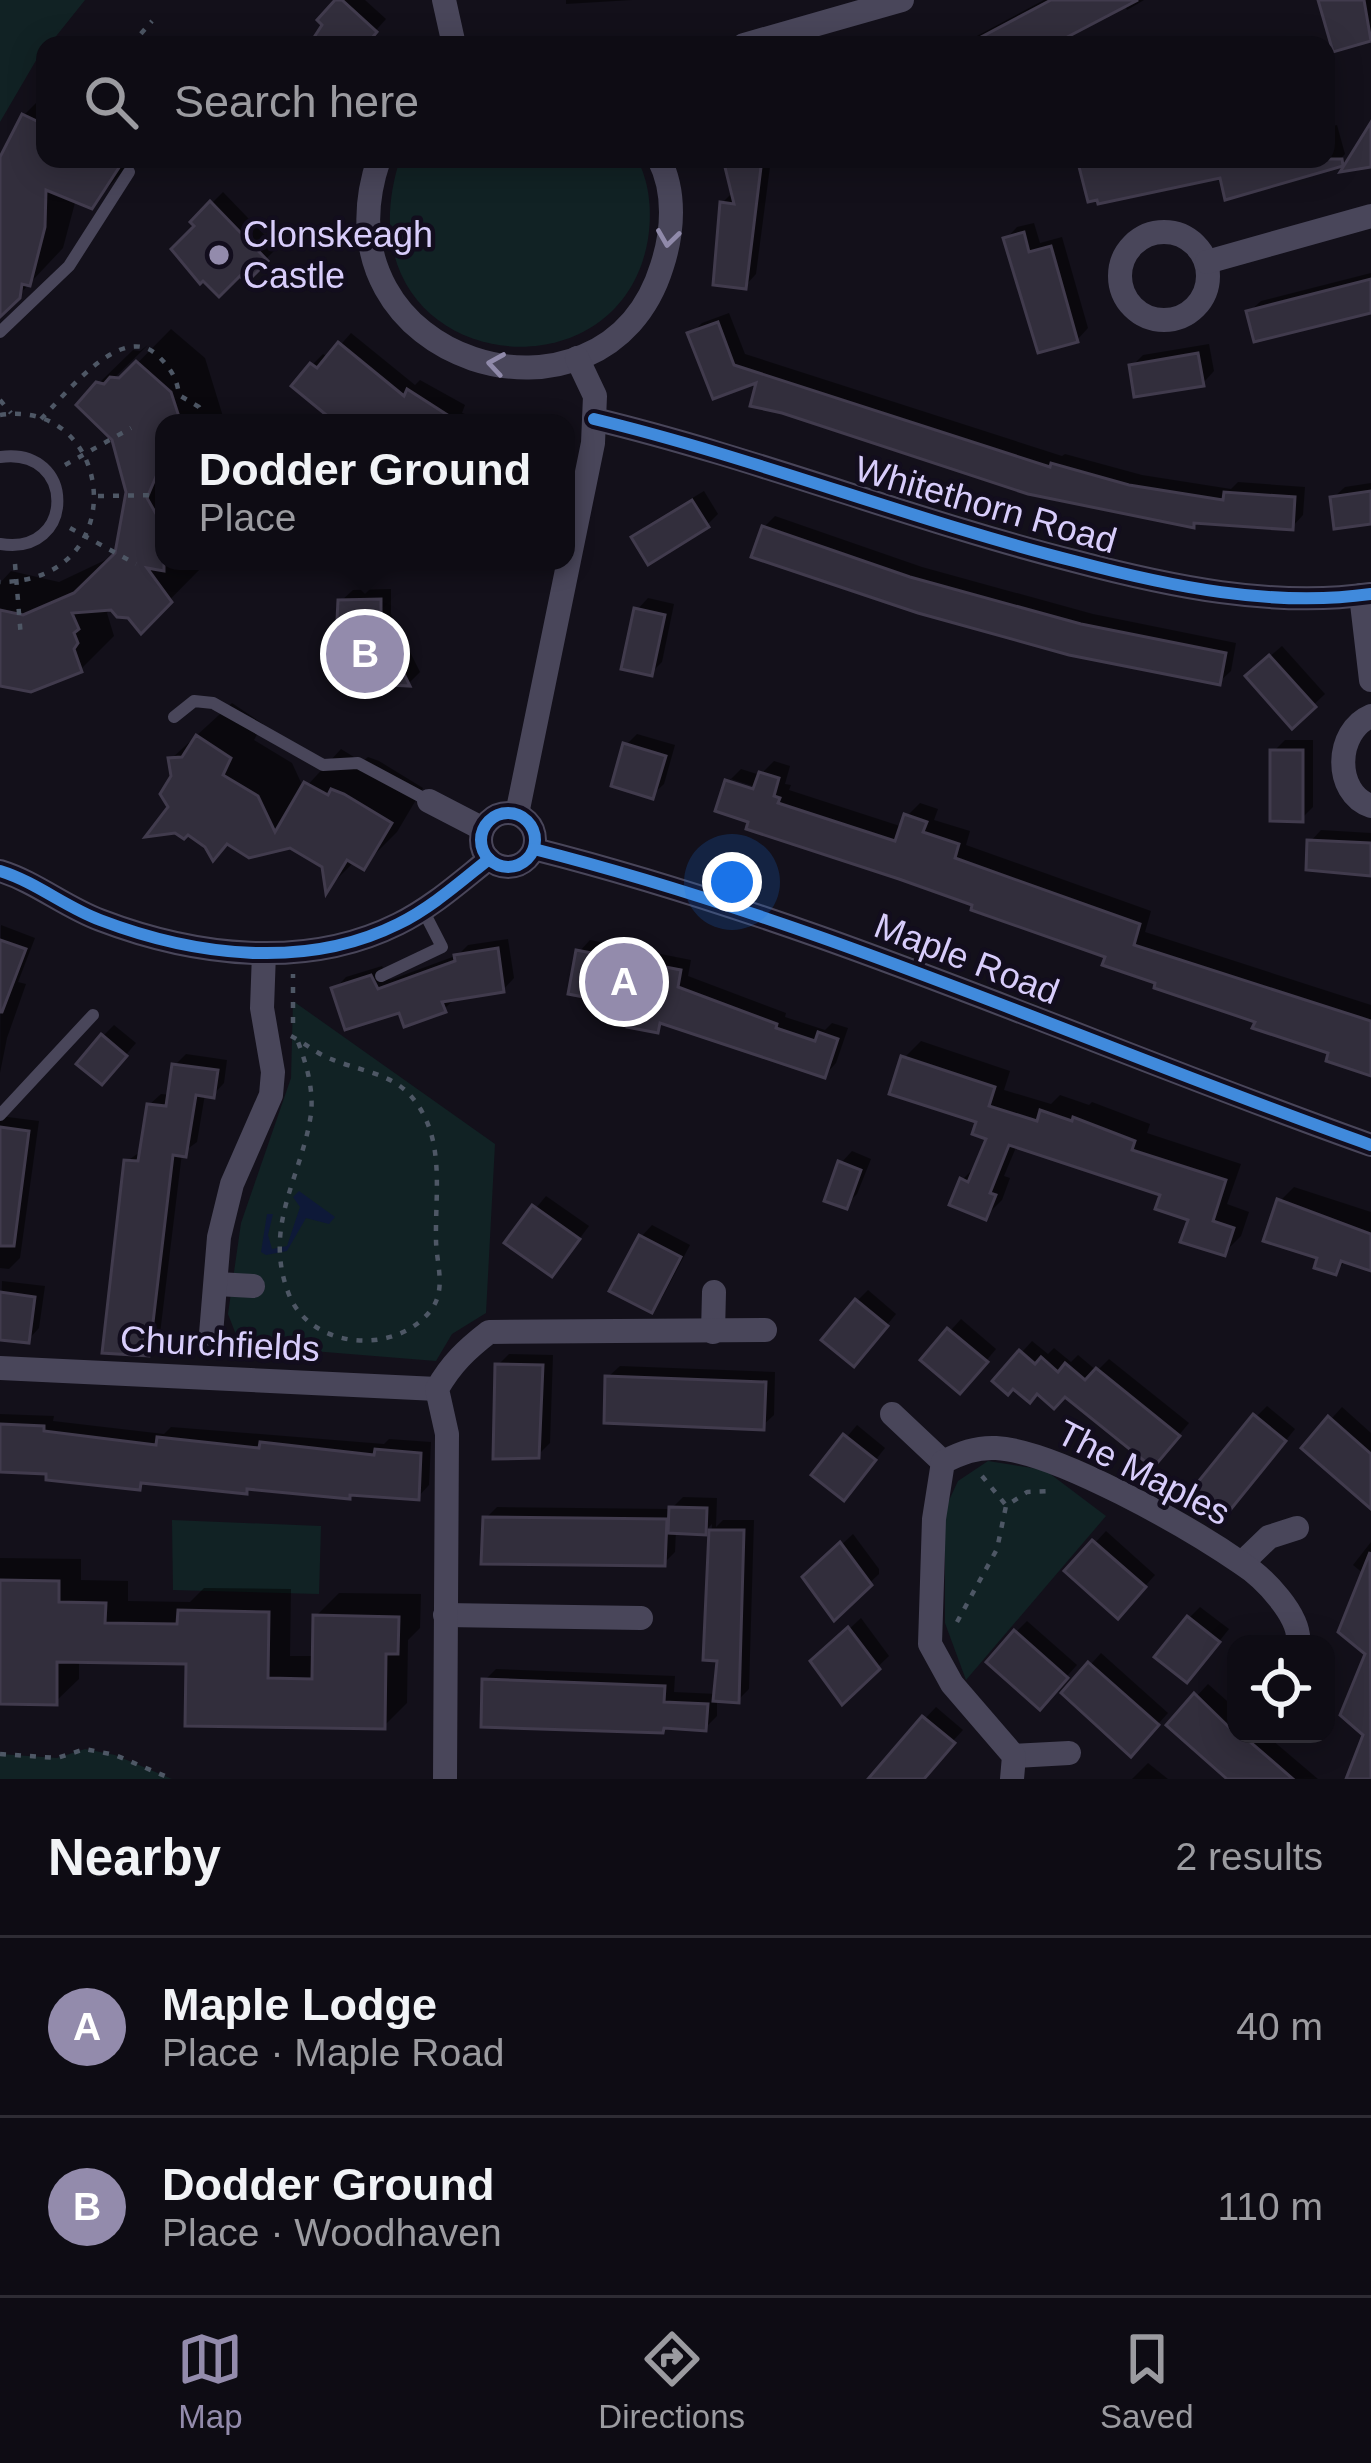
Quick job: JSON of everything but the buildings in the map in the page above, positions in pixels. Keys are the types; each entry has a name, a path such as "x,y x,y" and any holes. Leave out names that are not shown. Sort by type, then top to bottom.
{"street":[{"path":"444,0 452,36"},
{"path":"775,36 902,0"},
{"path":"376,168 368,229 379,275 404,315 440,346 483,364 531,368 577,358 610,339 638,313 658,280 669,244 671,206 661,168"},
{"path":"1207,262 1371,216"},
{"path":"575,527 592,443 595,396 577,358"},
{"name":"Whitethorn Road","path":"594,419 986,540 1132,577 1216,591 1322,597 1366,594 1371,680"},
{"path":"517,814 566,570"},
{"path":"1371,716 1354,726 1343,770 1358,801 1371,806"},
{"path":"429,801 482,829"},
{"path":"517,814 530,824 534,849 514,867 505,867 489,860 481,845 482,829 493,817 517,814"},
{"name":"Maple Road","path":"534,849 664,883 913,968 1196,1082 1371,1145"},
{"path":"0,871 95,919 136,933 178,944 264,953 342,947 423,910 489,860"},
{"name":"Churchfields","path":"211,1334 218,1237 232,1184 271,1095 274,1072 265,1029 264,953"},
{"path":"217,1284 253,1286"},
{"path":"712,1332 714,1292"},
{"path":"445,1779 447,1434 437,1389 464,1352 489,1332 765,1330"},
{"name":"Churchfields","path":"0,1368 437,1389"},
{"path":"892,1414 943,1462 934,1519 930,1644 952,1684 1013,1767 1069,1753"},
{"name":"The Maples","path":"943,1462 971,1449 1000,1448 1046,1458 1114,1491 1242,1563 1284,1607 1299,1635"},
{"name":"The Maples","path":"1242,1563 1269,1537 1297,1528"},
{"path":"446,1615 641,1618"}],"lane":[{"path":"0,332 69,266 129,172"},
{"path":"0,457 28,458 50,474 57,490 54,520 33,542 7,545"},
{"path":"174,717 194,701 212,703 323,765 358,763 429,801"},
{"path":"381,976 442,947 423,910"},
{"path":"0,1115 93,1015"}],"path":[{"path":"139,36 152,21"},
{"path":"41,419 88,372 134,344 153,351 166,364 176,377 179,394 202,414"},
{"path":"0,400 11,413"},
{"path":"50,474 131,428"},
{"path":"95,496 155,496"},
{"path":"54,520 136,564"},
{"path":"7,545 21,582 21,638"},
{"path":"0,582 21,582"},
{"path":"265,1029 276,1029 327,1058 404,1088 418,1106 440,1174 435,1242 441,1279 434,1307 408,1332 350,1340 318,1332 303,1321 288,1292 280,1244"},
{"path":"943,1462 980,1474 1006,1506"},
{"path":"953,1629 997,1550 1006,1506 1027,1492 1060,1491"},
{"path":"0,1754 57,1758 85,1749 115,1755 172,1779"}],"shaded area":[{"path":"0,0 85,0 56,36 36,36 36,60 0,122"},
{"path":"399,168 641,168 650,208 648,239 626,294 588,329 539,346 488,343 441,322 406,285 390,230"},
{"path":"293,1001 495,1144 486,1313 452,1334 436,1361 240,1345 228,1314 241,1223 291,1078"},
{"path":"988,1461 1045,1470 1106,1516 966,1680 945,1623 945,1509 958,1481"},
{"path":"172,1520 321,1526 319,1594 173,1590"},
{"path":"85,1749 115,1755 172,1779 0,1779 0,1754 57,1758"}],"water":[{"path":"299,1191 335,1217 329,1224 306,1218 287,1251 266,1255 261,1252 267,1214 273,1214 268,1235 272,1249 287,1246 300,1207 293,1197"}],"cycle path":[{"path":"594,419 1014,545 1146,579 1259,596 1371,594"},
{"path":"508,813 527,821 535,840 527,859 508,867 489,859 481,840 489,821 508,813"},
{"path":"534,849 748,912 853,949 1371,1145"},
{"path":"0,871 87,915 136,932 250,953 326,948 363,939 434,902 489,859"}],"place":[{"name":"Clonskeagh Castle","path":"219,255"},
{"name":"Dodder Ground","path":"365,654"},
{"name":"Maple Lodge","path":"624,982"}]}
